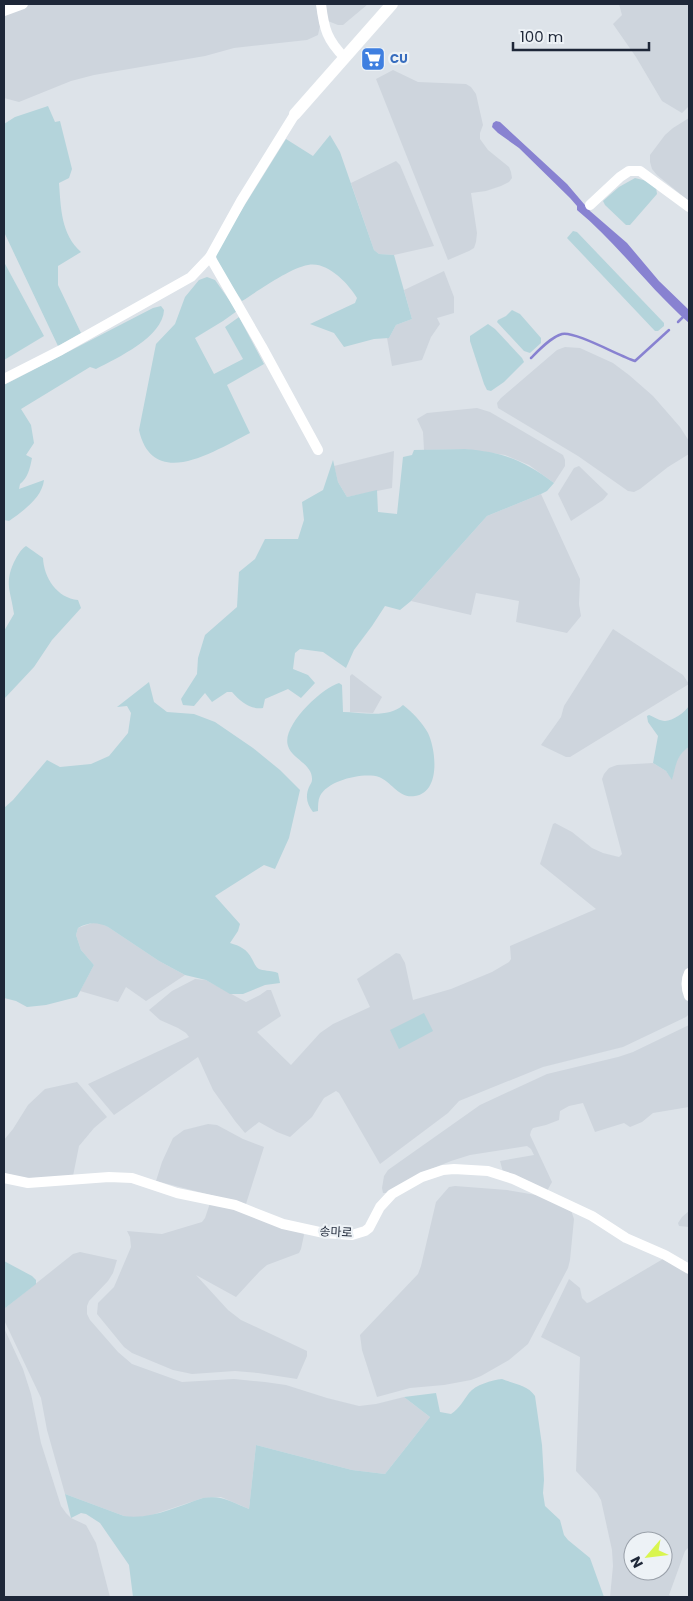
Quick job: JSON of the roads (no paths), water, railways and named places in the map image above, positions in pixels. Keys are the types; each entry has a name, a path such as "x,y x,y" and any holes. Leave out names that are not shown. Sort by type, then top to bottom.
{"street":[{"path":"4,11 23,4"},
{"path":"321,4 326,32 332,45 346,58"},
{"path":"4,379 61,350 191,277 210,257 241,201 295,114 392,4"},
{"path":"590,205 620,177 629,171 640,171 689,207"},
{"path":"210,257 318,450"},
{"path":"689,973 686,987 689,996"},
{"name":"송마로","path":"4,1178 28,1183 109,1177 132,1178 177,1193 235,1205 283,1224 352,1235 369,1228 380,1207 392,1194 422,1177 443,1170 488,1171 513,1179 592,1216 626,1238 679,1262 689,1269"}],"waterway":[{"path":"678,322 684,316"},
{"path":"531,358 554,338 562,334 568,334 587,340 635,361 669,330"}],"place":[{"name":"CU","path":"373,59"}]}
